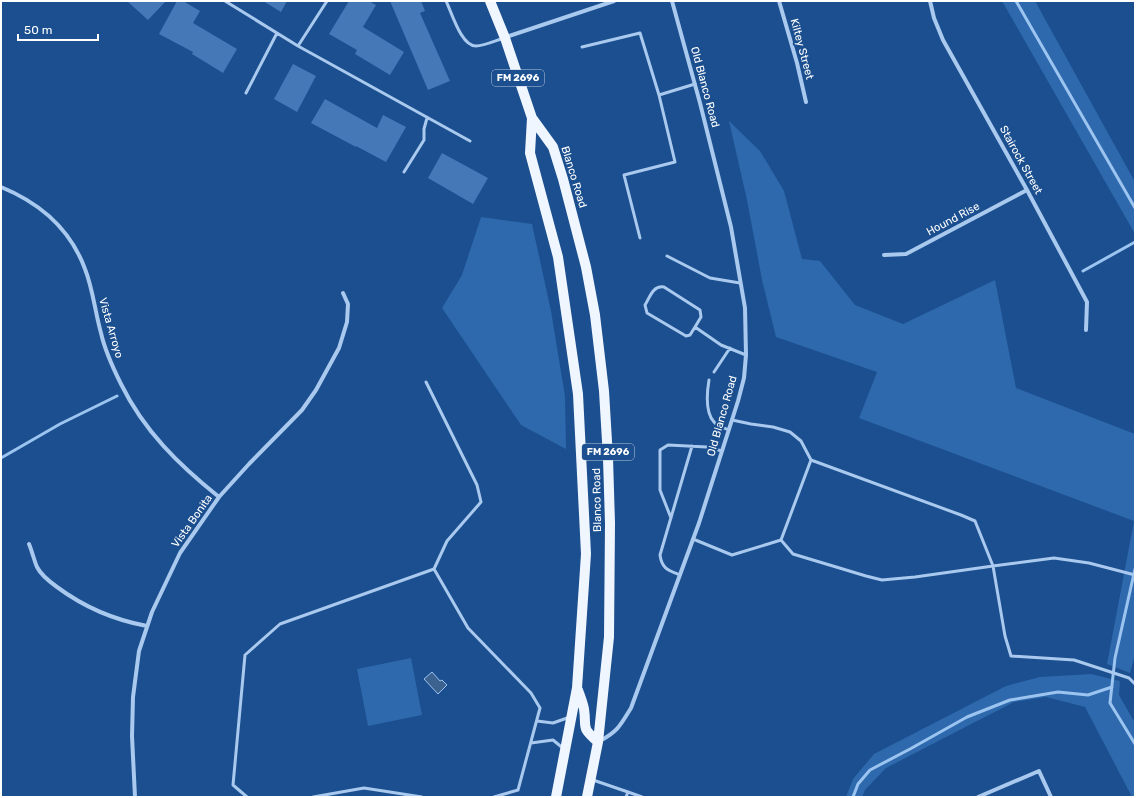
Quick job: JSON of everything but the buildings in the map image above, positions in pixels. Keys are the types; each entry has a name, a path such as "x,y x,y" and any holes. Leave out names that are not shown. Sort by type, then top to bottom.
{"main road":[{"name":"Blanco Road","path":"490,1 505,38 532,118 553,147 574,218 595,315 604,391 608,458 609,637 598,742 586,797"},
{"name":"Blanco Road","path":"532,118 530,153 558,257 578,394 586,554 577,688 556,797"},
{"path":"577,688 584,708 584,724 587,732 598,742"}],"street":[{"name":"Old Blanco Road","path":"598,742 613,734 620,726 631,708 693,539 732,420 744,378 746,355 745,308 729,219 695,84 672,1"},
{"name":"Kiltey Street","path":"779,1 797,63 806,102"},
{"name":"Stairock Street","path":"930,1 934,18 943,40 1028,190 1086,302 1086,330"},
{"path":"505,38 610,2"},
{"name":"Vista Arroyo","path":"1,187 22,196 45,211 65,231 73,243 85,268 90,282 101,334 111,363 121,385 137,412 155,437 175,460 219,497"},
{"name":"Hound Rise","path":"884,255 906,254 1028,190"},
{"name":"Vista Bonita","path":"136,797 133,750 133,697 139,651 152,612 180,552 219,497 249,464 298,415 316,390 339,348 347,322 348,304 343,293"},
{"path":"29,544 38,568 50,582 67,595 86,606 105,614 134,624 147,626"},
{"path":"978,797 1039,770 1051,797"}],"lane":[{"path":"225,1 298,46 470,141"},
{"path":"298,46 327,1"},
{"path":"446,1 462,37 469,45 477,46 505,38"},
{"path":"246,93 277,33"},
{"path":"582,47 640,33 659,95 675,162 624,175 640,238"},
{"path":"659,95 695,84"},
{"path":"404,172 424,140 424,129 427,118"},
{"path":"666,256 710,278 740,283"},
{"path":"658,286 664,287 700,310 701,317 695,327 690,335 686,336 647,313 644,305 655,288 658,286"},
{"path":"695,327 721,345 746,355"},
{"path":"714,372 730,348"},
{"path":"709,380 707,395 709,411 715,424 728,430"},
{"path":"247,797 233,785 246,655 280,624 434,569 447,541 481,502 478,485 426,382"},
{"path":"732,420 773,427 790,432 801,441 811,460 961,515 974,522 993,566 1005,636 1011,656 1074,660 1129,678 1135,684"},
{"path":"671,518 660,490 660,450 668,446 692,446 707,447 722,451"},
{"path":"680,575 664,568 660,555 692,446"},
{"path":"781,540 811,460"},
{"path":"693,539 732,555 781,540"},
{"path":"781,540 793,554 882,580 915,577 1054,558 1089,563 1135,576"},
{"path":"434,569 468,628 531,693 540,708 518,790 494,797"},
{"path":"537,720 553,723 572,716"},
{"path":"531,743 552,740 565,750"},
{"path":"590,779 642,797"},
{"path":"313,797 364,788 422,797"},
{"path":"626,797 628,792"}],"shaded area":[{"path":"1002,1 1035,1 1135,182 1135,234"},
{"path":"729,121 760,151 784,191 802,259 820,261 855,305 903,324 995,280 1016,388 1135,434 1135,654 1130,673 1107,664 1134,521 859,418 877,372 776,337 762,280 747,200"},
{"path":"481,217 532,224 551,311 565,396 566,449 521,425 442,308 462,275"},
{"path":"411,658 422,715 368,726 357,669"},
{"path":"432,672 440,681 442,680 447,685 438,694 424,679"},
{"path":"1091,674 1120,681 1119,695 1135,723 1135,797 1132,797 1085,707 1046,697 1014,702 886,768 865,790 862,797 846,797 853,779 874,754 1006,686 1040,677"}],"waterway":[{"path":"1016,1 1135,208"},
{"path":"1083,271 1135,242"},
{"path":"1,458 60,424 117,396"},
{"path":"1135,569 1115,658 1110,703 1135,744"},
{"path":"853,797 858,784 870,770 967,717 1010,700 1058,692 1088,695 1112,687"}]}
